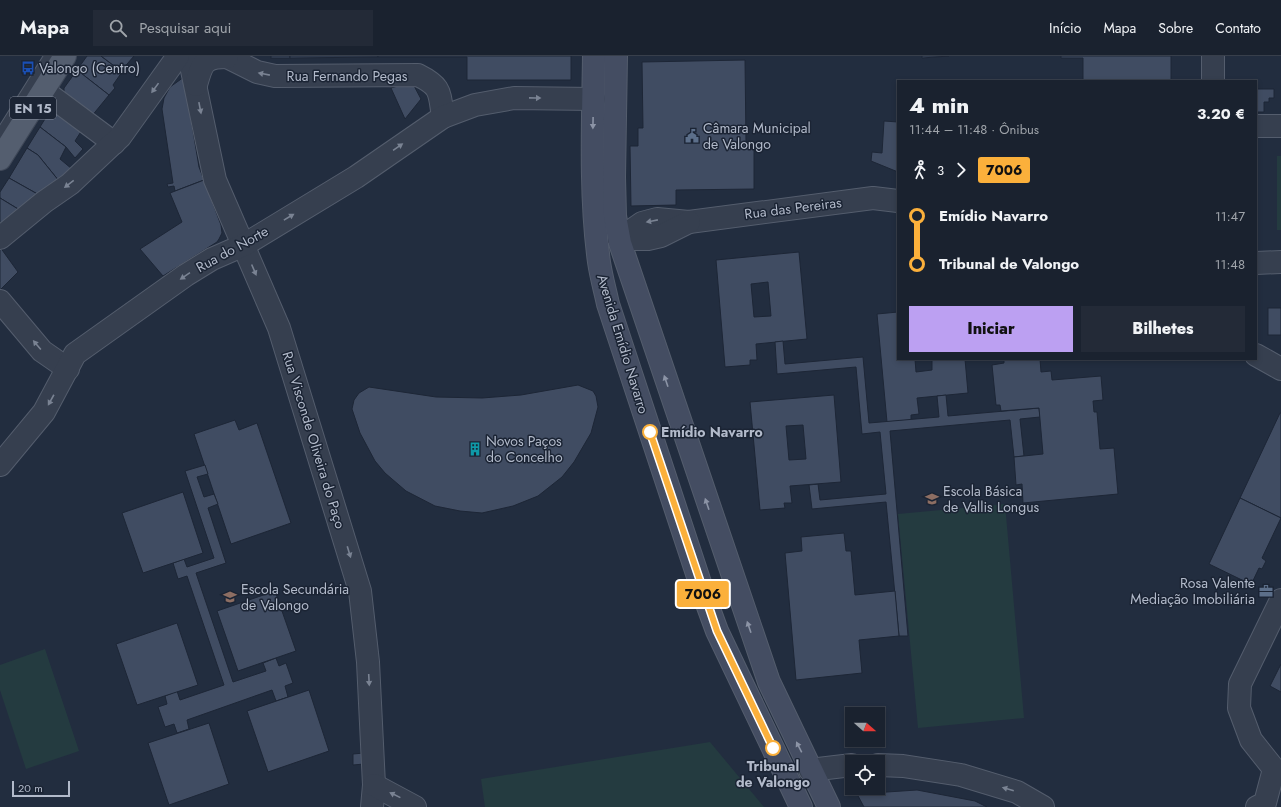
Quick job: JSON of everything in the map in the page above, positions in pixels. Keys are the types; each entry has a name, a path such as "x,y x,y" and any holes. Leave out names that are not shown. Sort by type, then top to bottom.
{"main road":[{"name":"EN 15","path":"0,160 65,56"},
{"name":"Avenida Emídio Navarro","path":"594,56 597,242 599,263 608,304 692,560 717,631 802,807"},
{"name":"Avenida Emídio Navarro","path":"616,56 614,177 615,216 619,238 768,682 829,807"},
{"path":"597,242 619,238"},
{"path":"692,560 723,549"}],"street":[{"path":"0,238 44,202 70,184 120,137 178,56"},
{"name":"Rua Visconde Oliveira do Paço","path":"189,56 214,180 244,245 279,328 360,591 368,662 374,785 372,807"},
{"path":"1213,56 1213,80"},
{"name":"Rua Visconde Oliveira do Paço","path":"196,85 206,60 212,57 226,57"},
{"name":"Rua Fernando Pegas","path":"226,57 257,72 276,76 418,75 429,81 438,89"},
{"path":"438,89 443,117"},
{"name":"Rua do Norte","path":"438,89 462,96 594,99"},
{"path":"44,91 114,143"},
{"name":"Rua do Norte","path":"3,456 44,412 75,354 186,275 212,259 244,245 356,176 443,117 475,105 514,98"},
{"path":"1257,126 1281,126"},
{"name":"Rua das Pereiras","path":"619,238 642,222 657,219 689,222 873,198 897,202"},
{"path":"1257,263 1281,262"},
{"path":"0,301 42,351 68,369"},
{"path":"1257,356 1281,370"},
{"path":"1261,805 1274,769 1251,740 1239,708 1240,684 1281,600"},
{"path":"885,765 903,766 961,775 1017,792 1043,807"},
{"path":"810,770 845,766"},
{"path":"374,785 415,807"}],"lane":[{"path":"0,136 50,56"}],"green space":[{"path":"1277,156 1281,156 1281,230 1277,230"},
{"path":"1005,504 1024,718 918,728 898,514"},
{"path":"45,649 79,751 26,769 0,690 0,665"},
{"path":"710,742 764,807 485,807 481,779"}],"building":[{"path":"87,56 101,56 122,72 113,85 115,88 109,95 77,70"},
{"path":"101,56 134,56 121,71"},
{"path":"271,56 290,56 290,58 271,58"},
{"path":"290,56 378,56 378,57 290,58"},
{"path":"378,56 571,56 571,80 467,80 467,57"},
{"path":"922,56 949,56 922,58"},
{"path":"1061,56 1171,56 1171,80 1083,80 1083,58 1061,58"},
{"name":"Câmara Municipal de Valongo","path":"745,60 746,143 754,143 754,189 676,190 676,205 631,206 630,146 638,146 638,128 643,128 642,62"},
{"path":"77,70 109,95 91,117 64,92 64,88"},
{"path":"184,77 199,167 204,180 175,191 174,186 168,187 167,184 173,183 162,109 164,98 170,87"},
{"path":"412,82 421,99 405,119 391,88"},
{"path":"1257,89 1274,89 1274,98 1269,98 1269,102 1264,102 1264,112 1257,112"},
{"path":"54,111 82,130 75,141 83,149 75,158 66,147 40,127 48,114"},
{"path":"884,121 897,122 897,172 871,161 872,152 882,153"},
{"path":"40,127 66,147 60,159 72,169 59,181 38,155 27,148"},
{"path":"27,148 38,155 59,181 41,196 9,178"},
{"path":"9,178 41,196 23,212 0,198 0,192"},
{"path":"204,180 221,225 222,233 217,242 163,276 140,249 182,222 170,193"},
{"path":"0,198 23,212 6,227 0,223"},
{"path":"0,247 18,272 0,290"},
{"path":"799,252 807,339 756,344 757,360 750,360 750,365 725,367 716,260","holes":["768,282 771,316 754,317 751,284"]},
{"path":"1268,308 1281,308 1281,335 1268,335"},
{"path":"897,312 897,360 915,360 916,372 932,370 932,360 965,360 968,393 917,398 919,414 911,415 911,420 887,422 877,314"},
{"path":"783,341 785,364 863,357 869,423 939,417 937,396 946,395 948,416 1039,408 1040,417 1020,419 1024,456 1014,457 1010,420 890,431 908,636 899,636 886,502 812,509 809,485 818,484 820,500 886,494 880,432 862,434 856,367 777,374 775,342"},
{"path":"1004,360 1040,360 1041,372 1051,371 1052,380 1101,376 1103,400 1093,401 1094,412 1097,412 1100,449 1114,448 1118,494 1023,503 1022,484 1016,485 1014,457 1043,454 1039,408 1001,411 1000,405 996,405 992,365 1004,363"},
{"name":"Novos Paços do Concelho","path":"578,385 593,391 596,396 598,407 591,433 574,462 562,477 538,496 513,506 482,513 460,511 435,506 406,491 385,473 375,461 360,433 352,409 354,400 359,393 369,387 436,397 482,398 521,395"},
{"path":"834,395 841,482 790,486 792,503 784,503 785,508 760,510 750,402","holes":["803,425 806,459 789,460 786,426"]},
{"path":"1281,413 1281,518 1240,498"},
{"path":"235,420 239,430 257,423 291,523 231,544 194,434"},
{"path":"205,465 208,474 197,477 204,497 214,494 218,504 208,508 226,563 196,573 233,682 266,671 263,663 276,658 279,666 286,663 293,683 285,686 288,697 276,701 272,690 187,720 189,729 177,733 174,724 165,727 158,707 167,704 165,696 177,691 180,700 224,685 187,576 178,579 173,563 184,559 187,567 214,558 185,471"},
{"path":"183,492 203,553 143,573 122,513"},
{"path":"1240,498 1281,518 1262,558 1266,561 1262,569 1259,568 1250,587 1245,585 1246,582 1209,564"},
{"path":"844,533 846,551 851,551 855,595 895,591 899,636 859,640 862,673 796,680 785,553 802,551 801,537"},
{"path":"275,591 296,651 238,671 217,611"},
{"path":"177,623 198,685 137,705 116,644"},
{"path":"1281,664 1281,692 1270,686"},
{"path":"309,690 329,751 268,772 247,711"},
{"path":"209,723 229,784 169,805 148,743"},
{"path":"364,753 364,764 353,765 353,754"},
{"path":"917,790 975,801 987,807 864,807 858,795 885,795 885,792"}],"bus line":[{"name":"7006","path":"650,432 717,631 773,748"}],"place":[{"name":"Valongo (Centro)","path":"28,68"},
{"name":"Câmara Municipal de Valongo","path":"692,136"},
{"name":"Emídio Navarro","path":"650,432"},
{"name":"Novos Paços do Concelho","path":"475,449"},
{"name":"Escola Básica de Vallis Longus","path":"932,499"},
{"name":"Rosa Valente Mediação Imobiliária","path":"1266,591"},
{"name":"Escola Secundária de Valongo","path":"230,597"},
{"name":"Tribunal de Valongo","path":"773,748"}]}
